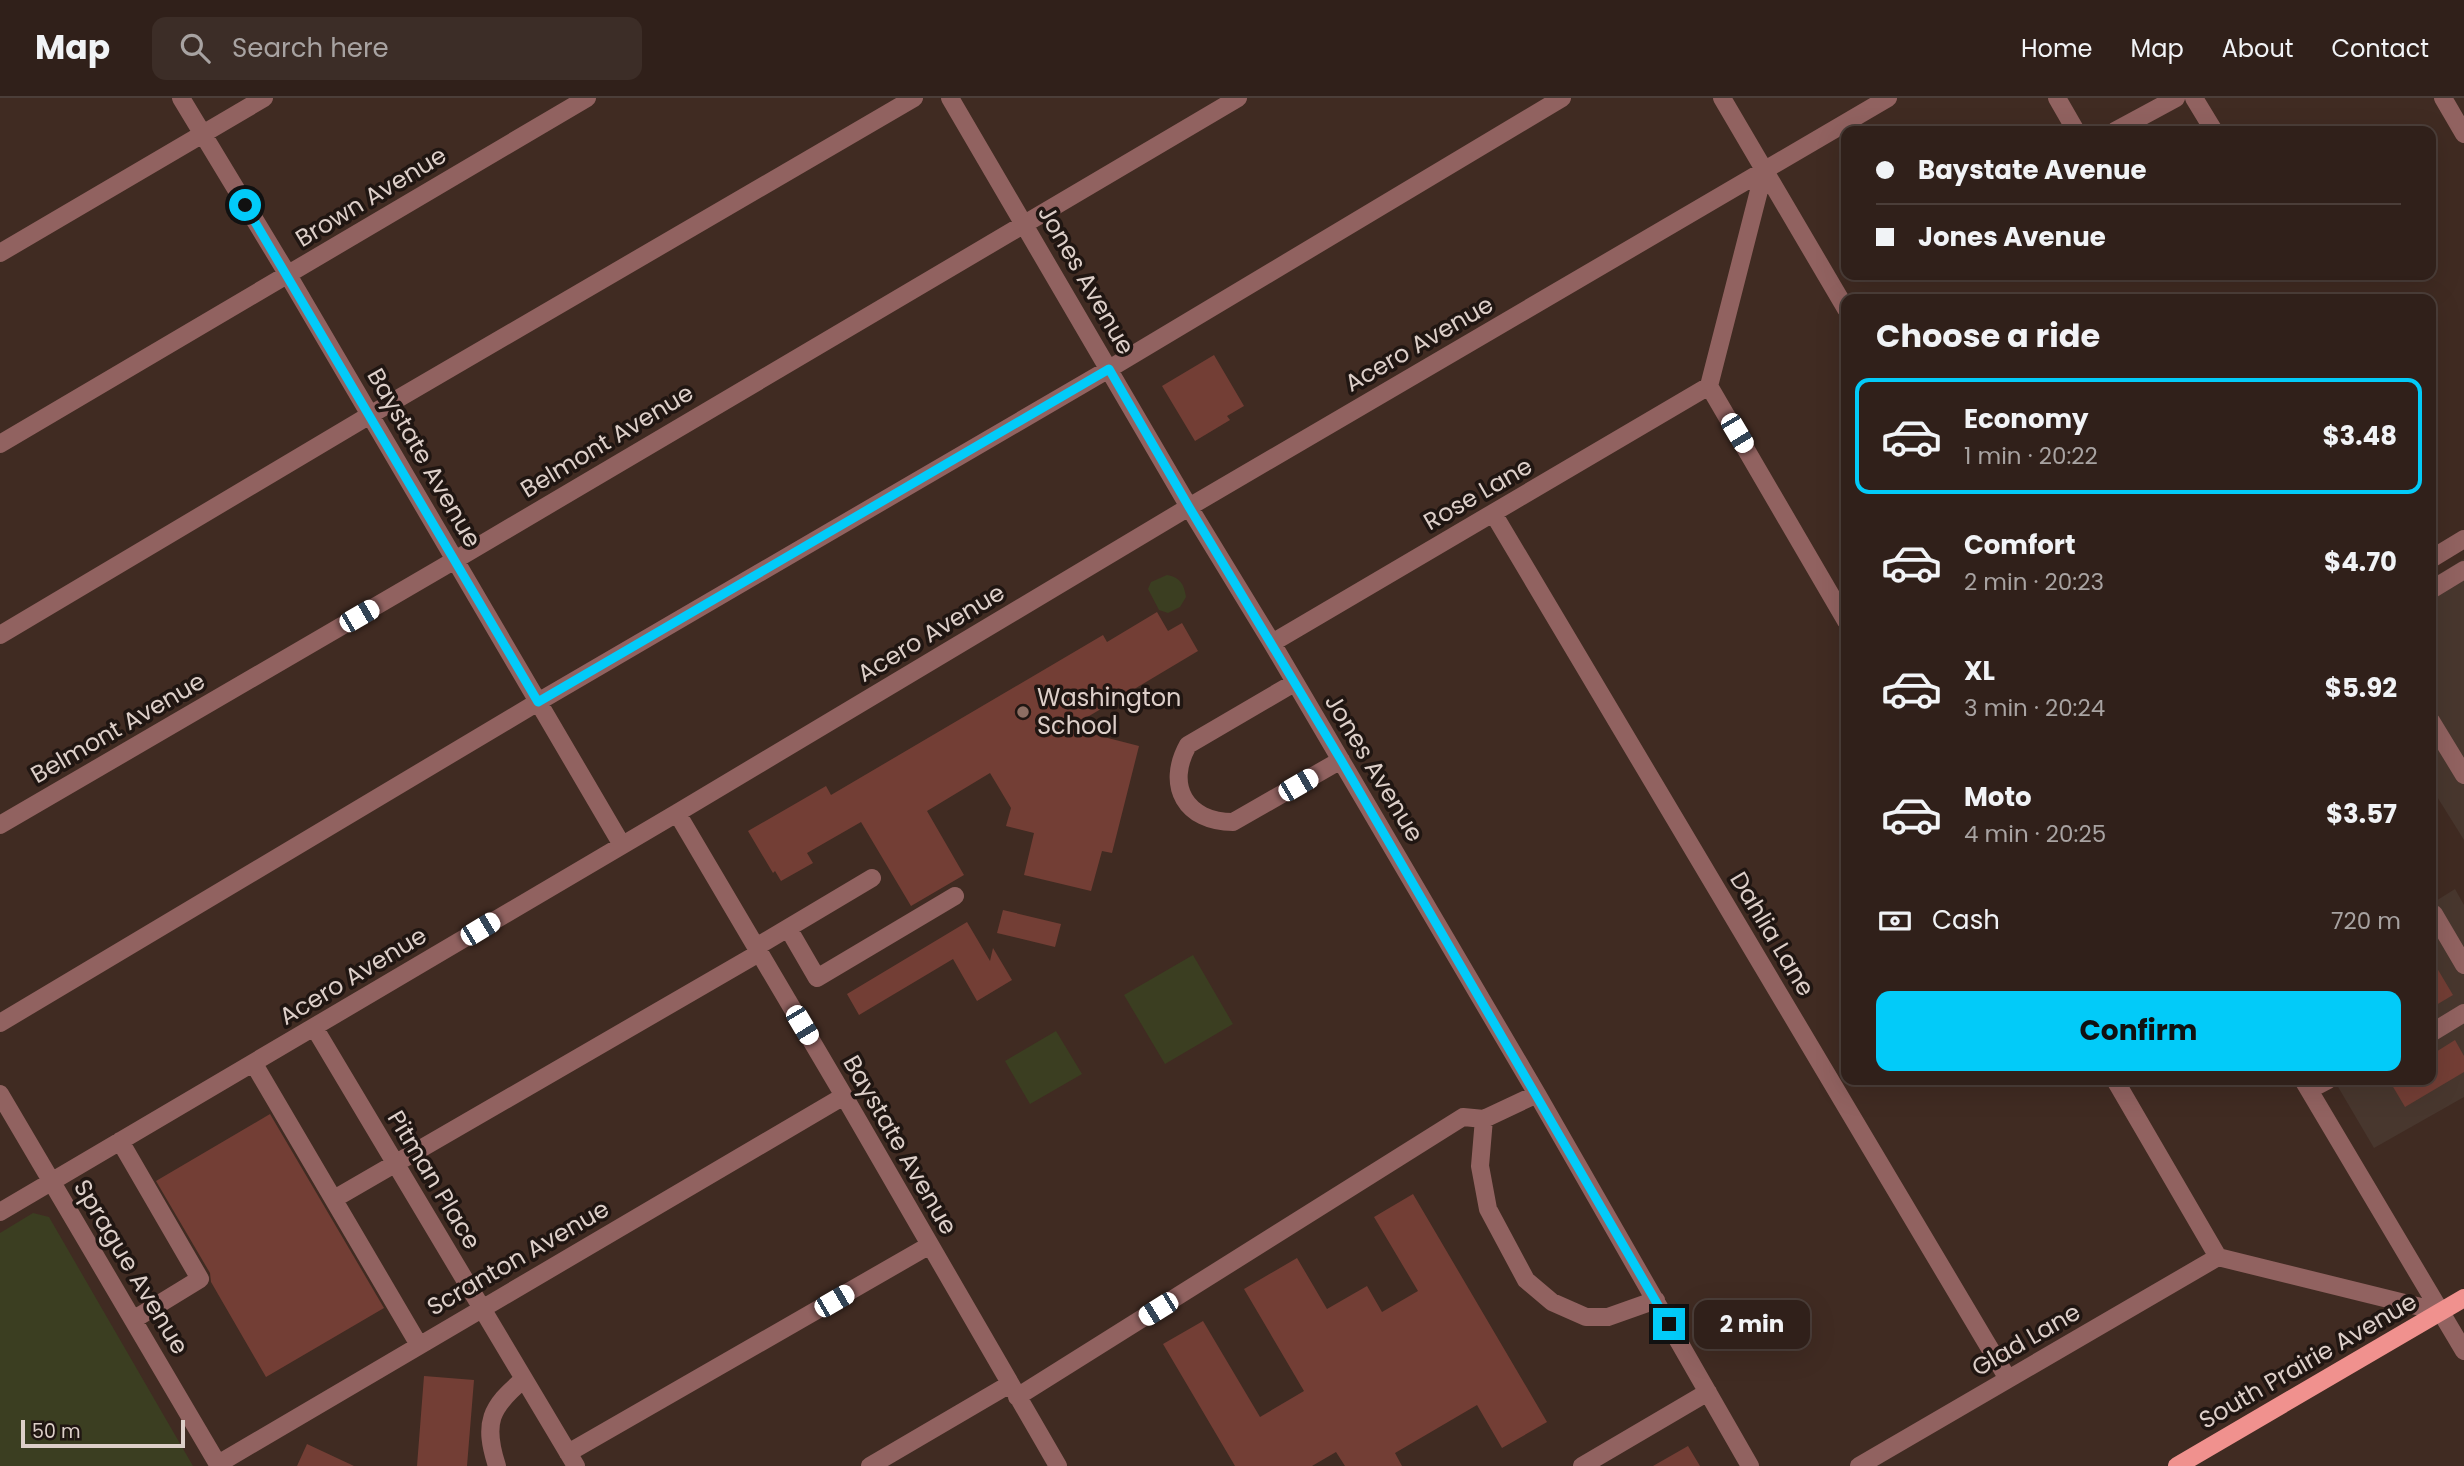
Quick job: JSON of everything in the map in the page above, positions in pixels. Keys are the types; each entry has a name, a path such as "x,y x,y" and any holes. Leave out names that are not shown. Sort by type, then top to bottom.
{"main road":[{"name":"South Prairie Avenue","path":"2177,1466 2464,1298"}],"street":[{"name":"Baystate Avenue","path":"181,98 288,275 622,845"},
{"path":"0,253 264,98"},
{"name":"Brown Avenue","path":"0,444 587,98"},
{"path":"0,635 370,415 914,98"},
{"name":"Jones Avenue","path":"950,98 1537,1094 1751,1466"},
{"name":"Belmont Avenue","path":"0,825 1238,98"},
{"path":"0,1023 538,702 1109,369 1562,98"},
{"path":"1721,98 1841,301"},
{"name":"Acero Avenue","path":"0,1212 254,1064 1189,507 1888,98"},
{"path":"2057,98 2073,126"},
{"path":"2124,126 2176,98"},
{"path":"2194,98 2211,126"},
{"path":"2443,98 2464,134"},
{"path":"1764,170 1709,386 1841,612"},
{"name":"Rose Lane","path":"1272,643 1709,386"},
{"name":"Dahlia Lane","path":"1493,513 2008,1379"},
{"path":"2436,556 2464,539"},
{"path":"2436,587 2464,570"},
{"path":"1294,683 1188,744 1180,759 1177,775 1180,791 1189,806 1201,816 1217,822 1233,822 1341,760"},
{"path":"2436,729 2464,775"},
{"name":"Baystate Avenue","path":"677,813 1058,1466"},
{"path":"334,1199 758,950 788,928 872,878"},
{"path":"788,928 817,978 955,896"},
{"path":"2436,917 2464,965"},
{"path":"2436,1029 2464,1013"},
{"name":"Pitman Place","path":"314,1027 572,1460"},
{"path":"254,1064 419,1345"},
{"path":"2118,1085 2218,1257 2441,1312"},
{"path":"2306,1085 2464,1351"},
{"name":"Sprague Avenue","path":"0,1094 219,1465"},
{"path":"870,1466 1013,1390 1463,1117 1484,1119 1537,1094"},
{"name":"Scranton Avenue","path":"219,1465 844,1096"},
{"path":"1484,1119 1480,1166 1488,1209 1526,1280 1552,1302 1586,1317 1608,1317 1656,1300"},
{"path":"120,1141 200,1279 133,1320"},
{"path":"572,1460 930,1245"},
{"name":"Glad Lane","path":"1859,1466 2218,1257"},
{"path":"497,1466 489,1436 490,1420 505,1395 524,1379"},
{"path":"1582,1466 1708,1392"}],"shaded area":[{"path":"2464,559 2464,840 2436,795 2436,576"},
{"path":"2455,889 2464,905 2464,1097 2374,1148 2337,1085 2436,1085 2436,901"}],"green space":[{"path":"1167,575 1181,582 1186,597 1180,607 1168,613 1159,610 1148,589 1151,582"},
{"path":"1193,955 1233,1024 1165,1064 1124,995"},
{"path":"1056,1031 1082,1074 1030,1104 1005,1061"},
{"path":"33,1213 49,1217 193,1466 0,1466 0,1233"}],"building":[{"path":"1214,355 1244,406 1227,416 1230,420 1195,441 1162,386"},
{"path":"1157,612 1168,631 1182,623 1198,651 1069,728 1139,746 1112,853 1102,851 1091,891 1024,875 1034,833 1006,826 1011,808 990,773 927,811 964,875 911,906 861,822 807,853 813,863 781,881 775,871 773,873 748,831 826,786 831,795 1103,635 1107,642"},
{"path":"1003,910 1061,924 1055,947 997,933"},
{"path":"967,922 990,961 993,948 1012,980 977,1001 953,959 859,1015 847,994"},
{"path":"2436,966 2453,995 2436,1005"},
{"path":"2455,1040 2464,1056 2464,1072 2405,1107 2392,1085 2436,1085 2436,1052"},
{"path":"270,1114 384,1308 266,1377 156,1181"},
{"path":"1413,1194 1547,1422 1502,1448 1477,1405 1395,1453 1402,1466 1345,1466 1336,1452 1312,1466 1235,1466 1163,1344 1203,1321 1260,1417 1304,1391 1244,1289 1297,1258 1327,1309 1367,1286 1382,1312 1418,1291 1374,1217"},
{"path":"424,1376 474,1380 467,1466 417,1466"},
{"path":"307,1444 354,1466 297,1466"},
{"path":"1688,1446 1700,1466 1653,1466"}],"place":[{"name":"Washington School","path":"1023,712"}],"route":[{"path":"245,205 538,702 1109,369 1537,1094 1669,1324"}]}
